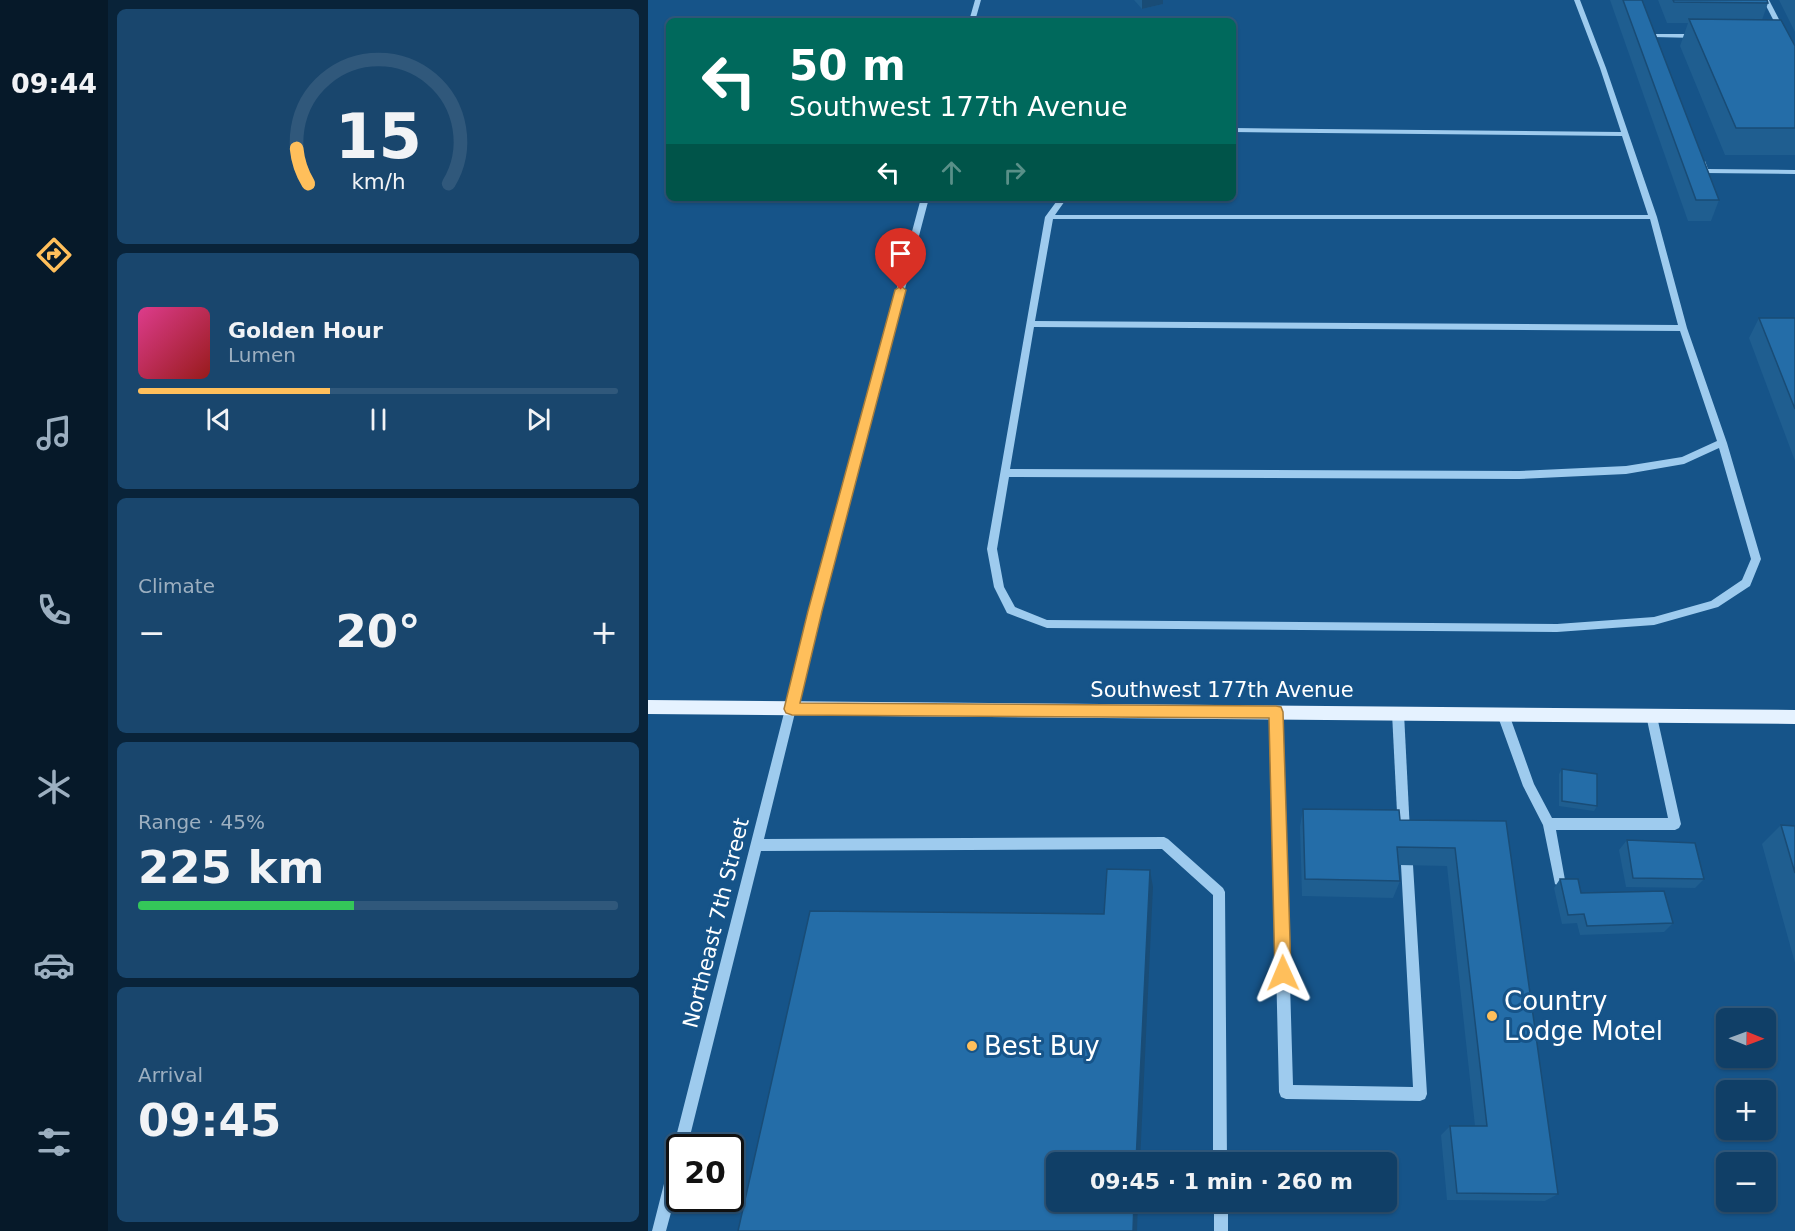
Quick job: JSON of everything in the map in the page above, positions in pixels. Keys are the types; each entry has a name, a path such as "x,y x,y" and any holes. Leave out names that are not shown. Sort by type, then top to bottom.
{"main road":[{"name":"Southwest 177th Avenue","path":"648,707 1795,717"}],"street":[{"path":"973,18 978,0"},
{"path":"1061,201 1049,217 1007,473 992,549 999,587 1011,610 1047,624 1557,627 1654,621 1714,604 1746,583 1756,559 1722,443 1683,328 1653,217 1577,0"},
{"path":"1766,0 1784,37 1773,37"},
{"path":"1651,27 1658,46"},
{"path":"1654,36 1702,36"},
{"path":"1236,130 1625,134"},
{"path":"1698,150 1705,171 1795,172"},
{"name":"Northeast 7th Street","path":"684,1134 815,611 924,201"},
{"path":"1049,217 1653,217"},
{"path":"1030,324 1683,328"},
{"path":"1007,473 1519,475 1626,470 1684,460 1722,443"},
{"path":"1276,712 1286,1092 1420,1094 1407,866"},
{"path":"1398,713 1404,838"},
{"path":"1503,714 1529,786 1549,824 1559,880"},
{"path":"1549,824 1675,824 1652,715"},
{"path":"758,844 1164,843 1219,892 1220,1152"},
{"name":"Northeast 7th Street","path":"659,1231 666,1204"},
{"path":"1221,1212 1221,1231"}],"building":[{"path":"1623,0 1642,0 1719,200 1696,200"},
{"path":"1673,0 1767,0 1768,3 1674,2"},
{"path":"1689,19 1781,20 1795,46 1795,128 1736,128"},
{"path":"1759,318 1795,318 1795,409"},
{"path":"1562,769 1597,774 1597,806 1562,801"},
{"name":"Country Lodge Motel","path":"1303,809 1399,810 1400,820 1506,821 1558,1194 1457,1193 1450,1126 1487,1126 1455,848 1397,847 1400,881 1305,879"},
{"path":"1781,825 1795,826 1795,873"},
{"path":"1627,840 1695,843 1704,879 1633,878"},
{"name":"Best Buy","path":"1107,869 1150,870 1136,1152 1046,1152 1046,1212 1134,1212 1133,1231 738,1231 810,911 1104,914"},
{"path":"1560,879 1578,879 1581,893 1664,891 1673,923 1587,926 1584,914 1568,915"}],"place":[{"name":"Country Lodge Motel","path":"1492,1016"},
{"name":"Best Buy","path":"972,1046"}],"route":[{"path":"901,290 815,611 792,709 1276,712 1283,973"}]}
